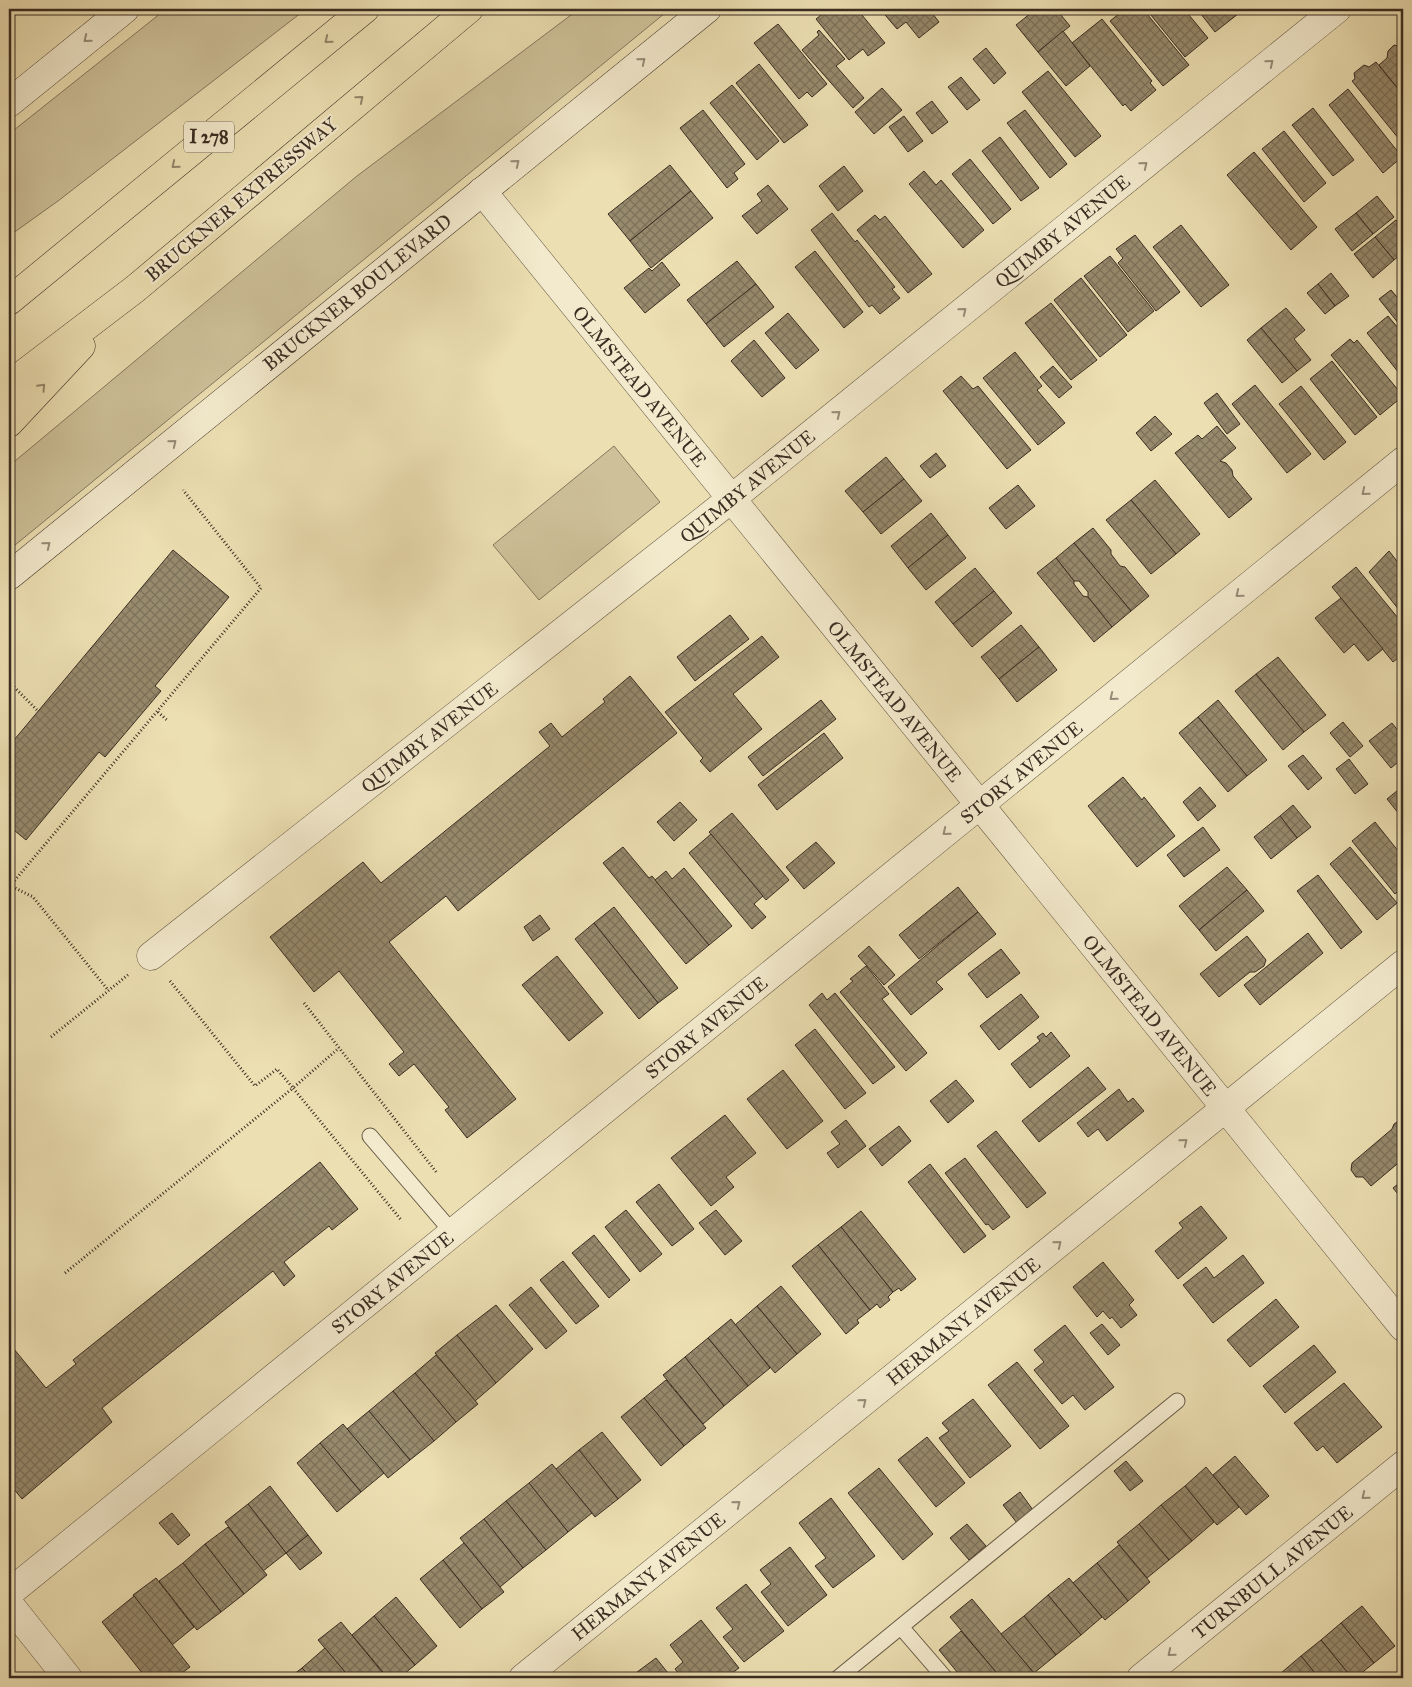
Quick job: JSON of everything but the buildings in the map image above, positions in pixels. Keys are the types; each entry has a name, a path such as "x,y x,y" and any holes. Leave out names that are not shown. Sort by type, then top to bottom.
{"highway":[{"name":"I 278","path":"9,301 365,9"},
{"name":"BRUCKNER EXPRESSWAY","path":"9,384 135,289 407,59 469,9"},
{"path":"407,59 484,9"},
{"path":"9,292 53,265"},
{"path":"9,423 135,289"}],"street":[{"path":"9,103 125,9"},
{"name":"BRUCKNER BOULEVARD","path":"9,576 706,9"},
{"name":"QUIMBY AVENUE","path":"151,956 731,499 1337,9"},
{"name":"OLMSTEAD AVENUE","path":"482,191 1403,1327"},
{"name":"STORY AVENUE","path":"9,1593 1403,461"},
{"name":"HERMANY AVENUE","path":"523,1678 1403,964"},
{"name":"TURNBULL AVENUE","path":"1141,1678 1403,1465"},
{"path":"9,1604 68,1678"}],"lane":[{"path":"370,1136 453,1233"},
{"path":"838,1678 1177,1401"},
{"path":"901,1627 945,1678"}],"path":[{"path":"108,990 33,897 10,886 261,588 183,490"},
{"path":"9,682 38,712"},
{"path":"158,712 168,721"},
{"path":"51,1037 151,956"},
{"path":"170,981 255,1086 277,1069 402,1221"},
{"path":"304,1003 441,1178"},
{"path":"65,1273 293,1088 339,1048"}],"shaded area":[{"path":"166,9 306,9 58,201 9,236 9,134"},
{"path":"579,9 670,9 9,550 9,466 357,176"},
{"path":"614,446 660,502 539,600 493,545"}]}
